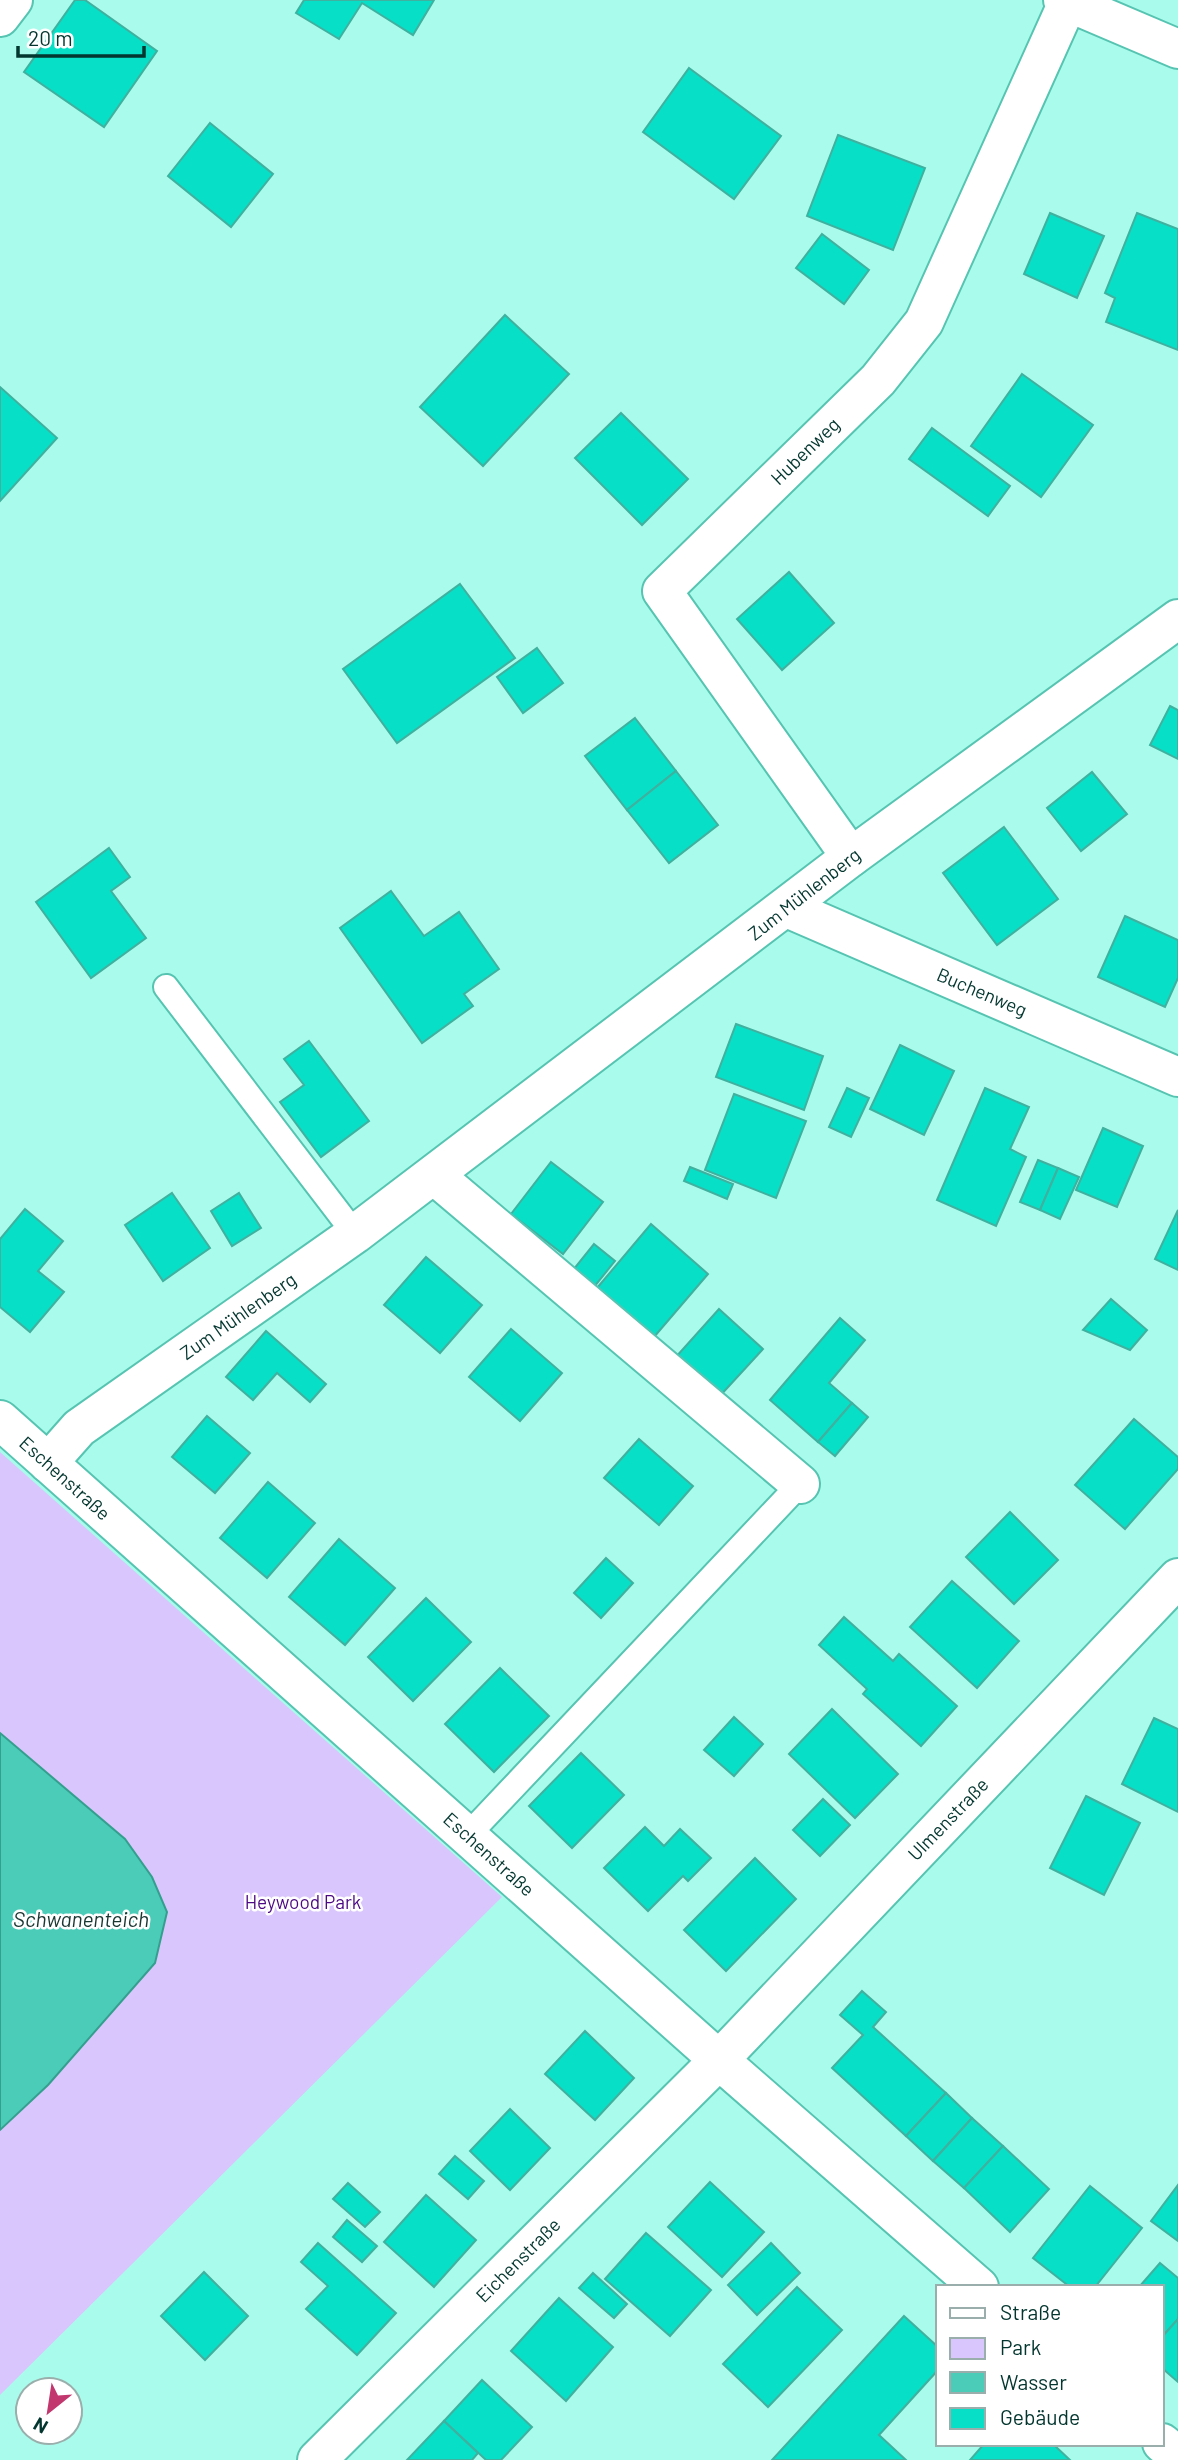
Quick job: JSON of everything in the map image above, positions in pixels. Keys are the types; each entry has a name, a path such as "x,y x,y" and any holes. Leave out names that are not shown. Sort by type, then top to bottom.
{"street":[{"path":"0,17 13,0"},
{"path":"1066,1 1178,49"},
{"name":"Hubenweg","path":"851,857 662,591 878,380 924,322 1066,1"},
{"name":"Zum Mühlenberg","path":"48,1463 79,1428 355,1234 851,857 1178,619"},
{"name":"Buchenweg","path":"787,908 1178,1077"},
{"path":"435,1175 800,1484"},
{"name":"Eschenstraße","path":"0,1420 719,2060 977,2285"},
{"name":"Ulmenstraße","path":"719,2060 1178,1578"},
{"name":"Eichenstraße","path":"317,2460 719,2060"},
{"path":"1164,2445 1178,2456"}],"lane":[{"path":"166,987 355,1234"},
{"path":"467,1835 800,1484"}],"green space":[{"name":"Heywood Park","path":"0,1452 502,1897 19,2376 14,2376 14,2381 0,2395 0,2130 48,2085 155,1963 125,1839 0,1733"}],"water":[{"name":"Schwanenteich","path":"0,1733 125,1839 152,1877 167,1912 155,1963 48,2085 0,2130"}],"building":[{"path":"75,0 85,0 157,51 104,127 24,72"},
{"path":"304,0 434,0 413,35 362,3 339,39 296,13"},
{"path":"689,68 781,136 734,199 643,132"},
{"path":"210,123 273,174 231,227 168,176"},
{"path":"838,135 925,168 893,250 807,216"},
{"path":"1050,213 1104,236 1077,298 1024,274"},
{"path":"1137,213 1178,229 1178,350 1106,322 1115,298 1105,293"},
{"path":"822,234 869,270 844,304 796,268"},
{"path":"505,315 569,374 483,466 420,407"},
{"path":"1022,374 1093,425 1041,497 971,446"},
{"path":"0,387 57,438 0,501"},
{"path":"621,413 688,479 642,525 575,458"},
{"path":"932,428 1010,486 988,516 909,459"},
{"path":"789,572 834,623 782,670 737,619"},
{"path":"460,584 515,658 397,743 343,669"},
{"path":"537,648 563,683 523,713 497,677"},
{"path":"1170,706 1178,710 1178,759 1150,745"},
{"path":"635,718 676,771 627,810 585,756"},
{"path":"676,771 718,825 669,863 627,810"},
{"path":"1092,772 1127,814 1081,851 1047,808"},
{"path":"1004,827 1058,899 997,945 943,873"},
{"path":"109,848 130,877 111,891 146,938 91,978 36,902"},
{"path":"391,891 424,936 459,912 499,969 464,994 473,1006 422,1043 340,928"},
{"path":"1125,916 1178,940 1178,978 1165,1007 1098,977"},
{"path":"736,1024 823,1056 804,1110 716,1077"},
{"path":"309,1041 369,1121 321,1157 280,1102 304,1085 284,1059"},
{"path":"900,1045 954,1071 924,1135 870,1109"},
{"path":"847,1088 869,1098 851,1137 829,1127"},
{"path":"985,1088 1029,1107 1010,1149 1026,1157 996,1226 937,1200"},
{"path":"734,1094 806,1121 776,1198 705,1170"},
{"path":"1103,1128 1143,1146 1117,1207 1076,1190"},
{"path":"1038,1160 1058,1168 1040,1210 1020,1202"},
{"path":"551,1162 603,1202 563,1254 511,1214"},
{"path":"690,1167 733,1184 727,1199 684,1181"},
{"path":"1058,1168 1079,1177 1060,1219 1040,1210"},
{"path":"172,1193 210,1248 163,1281 125,1225"},
{"path":"239,1193 261,1228 232,1246 211,1211"},
{"path":"25,1209 63,1241 38,1271 64,1292 30,1332 0,1307 0,1239"},
{"path":"1178,1210 1178,1270 1155,1259"},
{"path":"651,1224 708,1274 654,1337 597,1288"},
{"path":"594,1244 615,1261 594,1287 573,1270"},
{"path":"426,1257 482,1305 440,1353 384,1305"},
{"path":"1111,1299 1147,1330 1130,1350 1083,1330"},
{"path":"719,1309 763,1349 718,1398 675,1358"},
{"path":"840,1318 865,1340 829,1383 852,1403 818,1442 770,1400"},
{"path":"511,1329 562,1373 520,1421 469,1377"},
{"path":"266,1331 326,1384 310,1402 277,1373 253,1400 226,1377"},
{"path":"852,1403 868,1417 835,1456 818,1442"},
{"path":"207,1416 250,1453 215,1493 172,1457"},
{"path":"1134,1419 1178,1457 1178,1469 1125,1529 1075,1485"},
{"path":"639,1439 693,1486 659,1525 604,1478"},
{"path":"268,1482 315,1523 267,1578 220,1538"},
{"path":"1010,1512 1058,1560 1014,1604 966,1557"},
{"path":"339,1539 395,1588 345,1645 289,1597"},
{"path":"606,1558 633,1583 601,1618 574,1593"},
{"path":"952,1581 1019,1641 977,1688 910,1627"},
{"path":"426,1598 471,1642 413,1701 368,1657"},
{"path":"844,1617 893,1661 899,1654 957,1706 921,1746 863,1694 867,1689 819,1645"},
{"path":"500,1668 549,1716 494,1772 445,1724"},
{"path":"832,1709 898,1774 855,1818 789,1754"},
{"path":"734,1717 763,1744 734,1776 704,1750"},
{"path":"1154,1718 1178,1729 1178,1812 1122,1784"},
{"path":"581,1753 624,1795 572,1848 529,1806"},
{"path":"1086,1796 1140,1823 1104,1895 1050,1868"},
{"path":"823,1799 850,1825 820,1856 793,1830"},
{"path":"645,1827 664,1846 680,1829 711,1858 688,1881 683,1876 648,1911 604,1868"},
{"path":"755,1858 796,1899 726,1971 684,1930"},
{"path":"862,1991 886,2012 873,2027 946,2093 906,2136 832,2068 863,2035 840,2015"},
{"path":"585,2031 634,2078 595,2120 545,2074"},
{"path":"946,2093 972,2118 933,2161 906,2136"},
{"path":"510,2109 550,2148 510,2190 470,2151"},
{"path":"972,2118 1003,2146 964,2188 933,2161"},
{"path":"1003,2146 1049,2189 1010,2232 964,2188"},
{"path":"455,2156 484,2181 468,2199 439,2174"},
{"path":"710,2182 764,2232 722,2277 668,2227"},
{"path":"348,2183 380,2212 365,2227 333,2199"},
{"path":"1178,2185 1178,2241 1151,2221"},
{"path":"1090,2186 1142,2228 1097,2285 1067,2285 1033,2258"},
{"path":"426,2195 476,2240 434,2287 384,2242"},
{"path":"347,2220 377,2246 362,2262 333,2237"},
{"path":"646,2233 711,2290 670,2336 605,2279"},
{"path":"318,2243 396,2313 357,2355 306,2309 328,2286 301,2262"},
{"path":"771,2243 800,2273 757,2315 728,2285"},
{"path":"1160,2263 1178,2278 1178,2319 1164,2335 1164,2285 1141,2285"},
{"path":"204,2272 248,2316 205,2360 161,2316"},
{"path":"593,2273 627,2304 614,2318 579,2288"},
{"path":"797,2287 842,2330 768,2407 723,2364"},
{"path":"559,2298 613,2347 566,2401 511,2351"},
{"path":"904,2316 936,2345 936,2372 879,2435 906,2460 772,2460"},
{"path":"1178,2319 1178,2382 1164,2370 1164,2335"},
{"path":"482,2380 532,2427 501,2460 486,2460 444,2421"},
{"path":"444,2421 478,2453 472,2460 407,2460"},
{"path":"982,2446 1055,2446 1070,2460 970,2460"}]}
